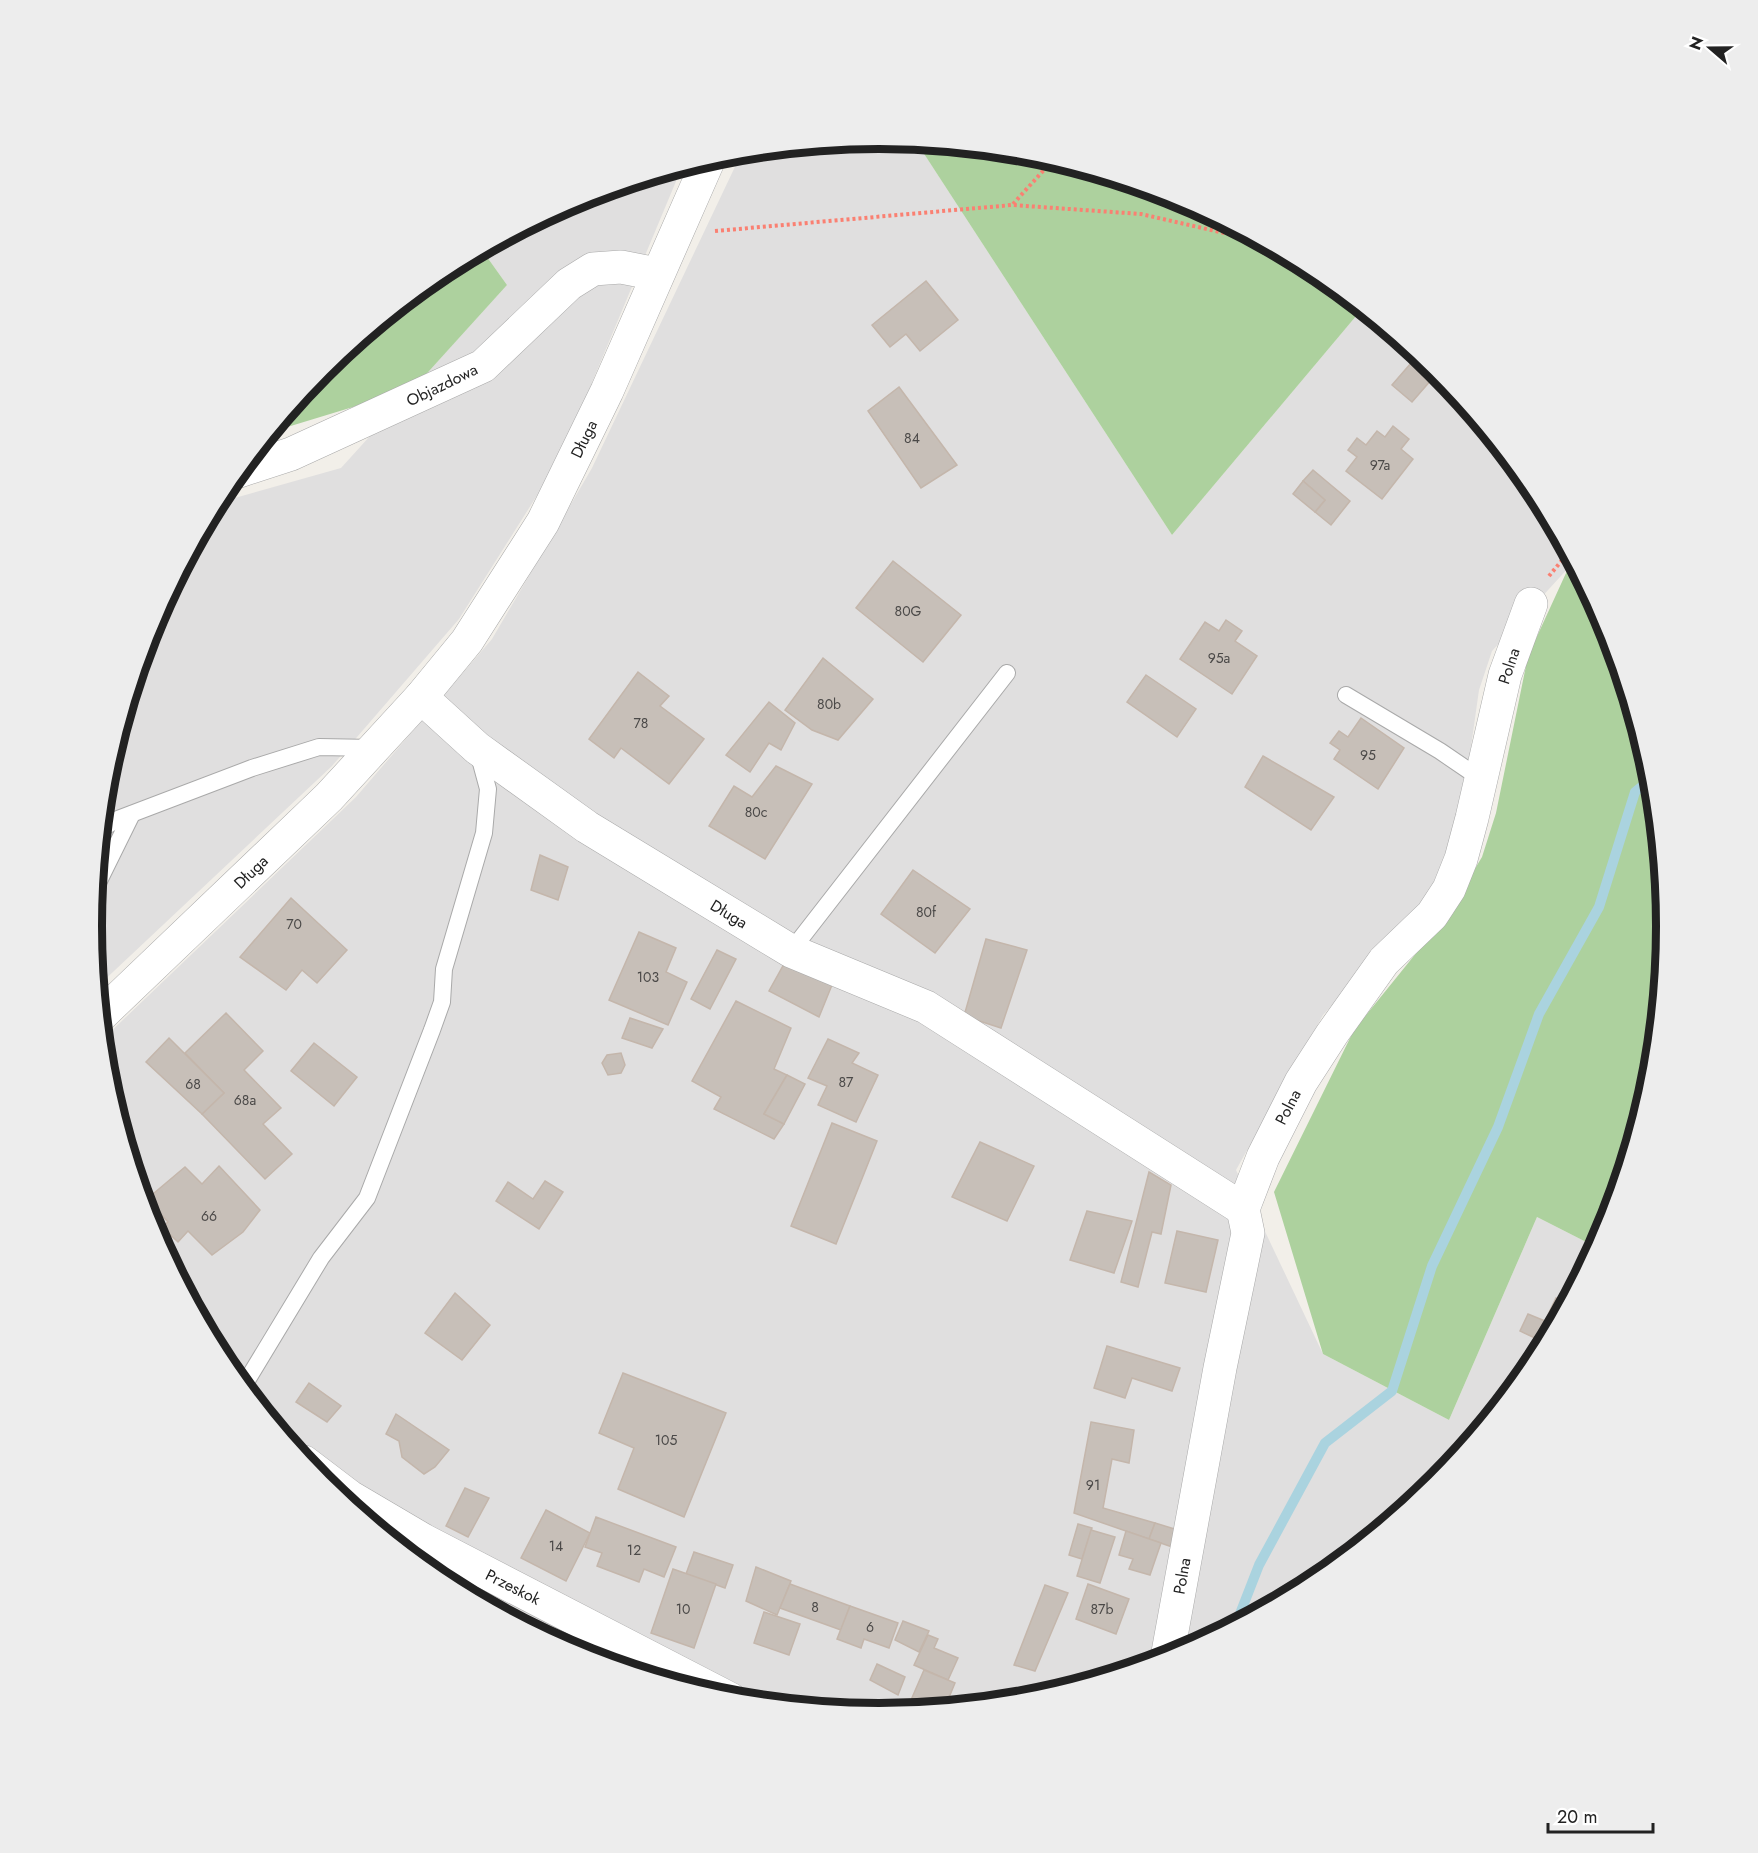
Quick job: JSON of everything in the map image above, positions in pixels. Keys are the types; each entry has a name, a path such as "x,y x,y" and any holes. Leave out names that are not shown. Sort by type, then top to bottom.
{"street":[{"name":"Długa","path":"107,1009 330,797 421,697 467,641 543,522 607,391 704,170"},
{"name":"Objazdowa","path":"254,466 291,454 483,366 569,284 593,269 621,267 657,274"},
{"name":"Polna","path":"1169,1647 1220,1368 1248,1233 1243,1209 1263,1157 1301,1082 1384,961 1432,915 1449,889 1461,859 1505,675 1531,604"},
{"name":"Długa","path":"421,697 477,748 586,827 791,951 926,1007 1243,1209"},
{"name":"Przeskok","path":"356,1500 423,1540 696,1681"}],"lane":[{"path":"791,951 1007,673"},
{"path":"1346,695 1440,750 1481,779"},
{"path":"109,825 132,814 252,768 319,747 375,748"},
{"path":"248,1379 321,1258 367,1198 432,1030 442,1002 444,969 484,833 488,789 477,748"},
{"path":"105,869 132,814"}],"path":[{"path":"1012,205 1046,168"},
{"path":"742,229 1012,205 1141,214 1232,235"}],"shaded area":[{"path":"879,149 922,151 1172,535 1357,314 1391,342 1463,414 1525,495 1568,568 1492,651 1479,690 1462,810 1446,864 1426,902 1323,1015 1236,1170 1323,1354 1449,1420 1537,1217 1588,1243 1552,1315 1525,1358 1463,1439 1391,1511 1311,1573 1223,1623 1176,1644 1129,1662 1031,1689 930,1702 879,1703 828,1702 727,1689 629,1662 582,1644 535,1623 447,1573 367,1511 330,1476 295,1439 233,1358 206,1315 161,1224 128,1128 110,1033 356,797 492,639 592,468 737,162 828,151"},
{"path":"678,176 560,459 459,619 332,766 104,980 102,926 104,876 109,825 128,725 161,629 206,538 230,499 341,468 507,285 487,257 535,230 582,209"}],"green space":[{"path":"922,151 1031,164 1129,191 1223,230 1268,254 1311,280 1357,314 1172,535"},
{"path":"487,257 507,285 420,381 353,407 283,428 330,377 367,342 447,280"},
{"path":"1568,568 1597,629 1615,677 1630,725 1641,775 1649,825 1656,926 1649,1028 1630,1128 1615,1176 1588,1243 1537,1217 1449,1420 1323,1354 1274,1192 1354,1030 1447,915 1482,857 1496,813 1528,656"}],"building":[{"path":"926,281 958,320 920,351 906,334 890,347 872,325"},
{"path":"1412,362 1431,380 1412,402 1392,385"},
{"path":"899,387 957,465 921,488 868,411"},
{"path":"1393,426 1409,439 1401,449 1413,459 1382,499 1346,471 1357,457 1348,450 1357,438 1366,445 1377,431 1385,437"},
{"path":"1313,470 1350,501 1331,525 1315,512 1325,500 1303,481"},
{"path":"1303,481 1325,500 1315,512 1293,494"},
{"path":"893,561 961,615 923,662 856,608"},
{"path":"1226,620 1242,631 1235,641 1257,656 1232,694 1180,659 1205,622 1219,631"},
{"path":"823,658 873,699 838,740 812,730 785,710"},
{"path":"638,672 669,696 660,706 704,739 669,784 621,748 614,758 589,739"},
{"path":"1146,675 1196,709 1177,737 1127,702"},
{"path":"769,702 795,723 781,750 769,743 750,772 726,755"},
{"path":"1361,718 1404,748 1378,789 1334,759 1340,750 1330,743 1339,731 1348,737"},
{"path":"1263,756 1334,797 1311,830 1245,787"},
{"path":"776,766 812,784 765,859 709,826 734,786 752,797"},
{"path":"540,855 568,867 558,900 531,890"},
{"path":"913,870 970,909 935,953 881,914"},
{"path":"291,898 347,950 317,983 302,970 286,990 240,957"},
{"path":"639,932 676,948 666,972 687,982 668,1025 609,1000"},
{"path":"986,939 1027,950 1001,1028 964,1016"},
{"path":"717,950 736,959 710,1009 691,999"},
{"path":"784,964 832,985 819,1017 769,991"},
{"path":"736,1001 791,1028 774,1069 787,1075 764,1114 784,1124 774,1139 714,1109 721,1097 692,1081"},
{"path":"226,1013 263,1051 244,1070 281,1108 263,1124 292,1154 265,1179 202,1114 224,1093 185,1053"},
{"path":"630,1018 663,1029 652,1048 622,1038"},
{"path":"169,1038 224,1093 202,1114 146,1062"},
{"path":"828,1039 859,1053 852,1063 878,1075 856,1122 818,1105 827,1086 808,1078"},
{"path":"314,1043 357,1077 334,1106 291,1071"},
{"path":"621,1053 625,1065 621,1073 608,1075 602,1063 607,1055"},
{"path":"787,1075 805,1084 784,1124 764,1114"},
{"path":"832,1123 877,1141 836,1244 791,1226"},
{"path":"980,1142 1034,1166 1007,1221 952,1197"},
{"path":"219,1166 260,1210 243,1232 212,1255 188,1231 178,1242 163,1228 168,1222 155,1208 151,1196 185,1167 202,1184"},
{"path":"1149,1172 1171,1185 1161,1234 1152,1232 1138,1287 1121,1282"},
{"path":"545,1181 563,1192 539,1229 496,1201 508,1182 533,1199"},
{"path":"1087,1211 1132,1221 1114,1273 1070,1260"},
{"path":"1177,1231 1218,1240 1206,1292 1165,1283"},
{"path":"455,1293 490,1325 462,1360 425,1333"},
{"path":"1556,1298 1560,1300 1537,1339 1520,1331 1528,1314 1545,1321"},
{"path":"1107,1346 1180,1368 1172,1391 1132,1378 1125,1398 1094,1388"},
{"path":"623,1373 726,1413 684,1517 618,1489 634,1448 599,1433"},
{"path":"309,1383 341,1406 327,1422 296,1402"},
{"path":"396,1414 449,1450 435,1467 424,1474 402,1457 399,1441 386,1434"},
{"path":"1091,1422 1134,1430 1129,1463 1112,1459 1103,1508 1155,1523 1149,1539 1074,1513"},
{"path":"465,1488 489,1498 468,1537 446,1526"},
{"path":"546,1510 590,1533 566,1581 521,1558"},
{"path":"596,1517 676,1547 664,1577 644,1569 639,1582 597,1566 602,1553 585,1547"},
{"path":"1155,1523 1178,1530 1175,1548 1149,1539"},
{"path":"1078,1524 1092,1528 1082,1559 1069,1555"},
{"path":"1091,1530 1115,1537 1100,1583 1077,1576"},
{"path":"1126,1531 1161,1543 1150,1575 1129,1569 1133,1559 1119,1555"},
{"path":"694,1552 733,1565 725,1588 686,1574"},
{"path":"756,1567 791,1581 777,1615 746,1601"},
{"path":"673,1569 716,1584 694,1648 651,1633"},
{"path":"790,1584 850,1606 841,1630 780,1608"},
{"path":"1088,1584 1129,1599 1116,1634 1076,1619"},
{"path":"1045,1585 1068,1593 1035,1671 1014,1665"},
{"path":"850,1606 898,1623 889,1648 864,1639 861,1648 837,1639"},
{"path":"764,1612 800,1624 789,1655 754,1643"},
{"path":"903,1621 929,1631 919,1652 895,1640"},
{"path":"928,1635 938,1639 934,1648 958,1658 948,1680 914,1665"},
{"path":"877,1664 905,1677 898,1695 870,1680"},
{"path":"924,1670 955,1683 948,1700 916,1702 911,1700"}],"waterway":[{"path":"1240,1614 1259,1565 1325,1443 1392,1391 1432,1266 1498,1127 1539,1014 1599,907 1635,792 1643,786"}]}
